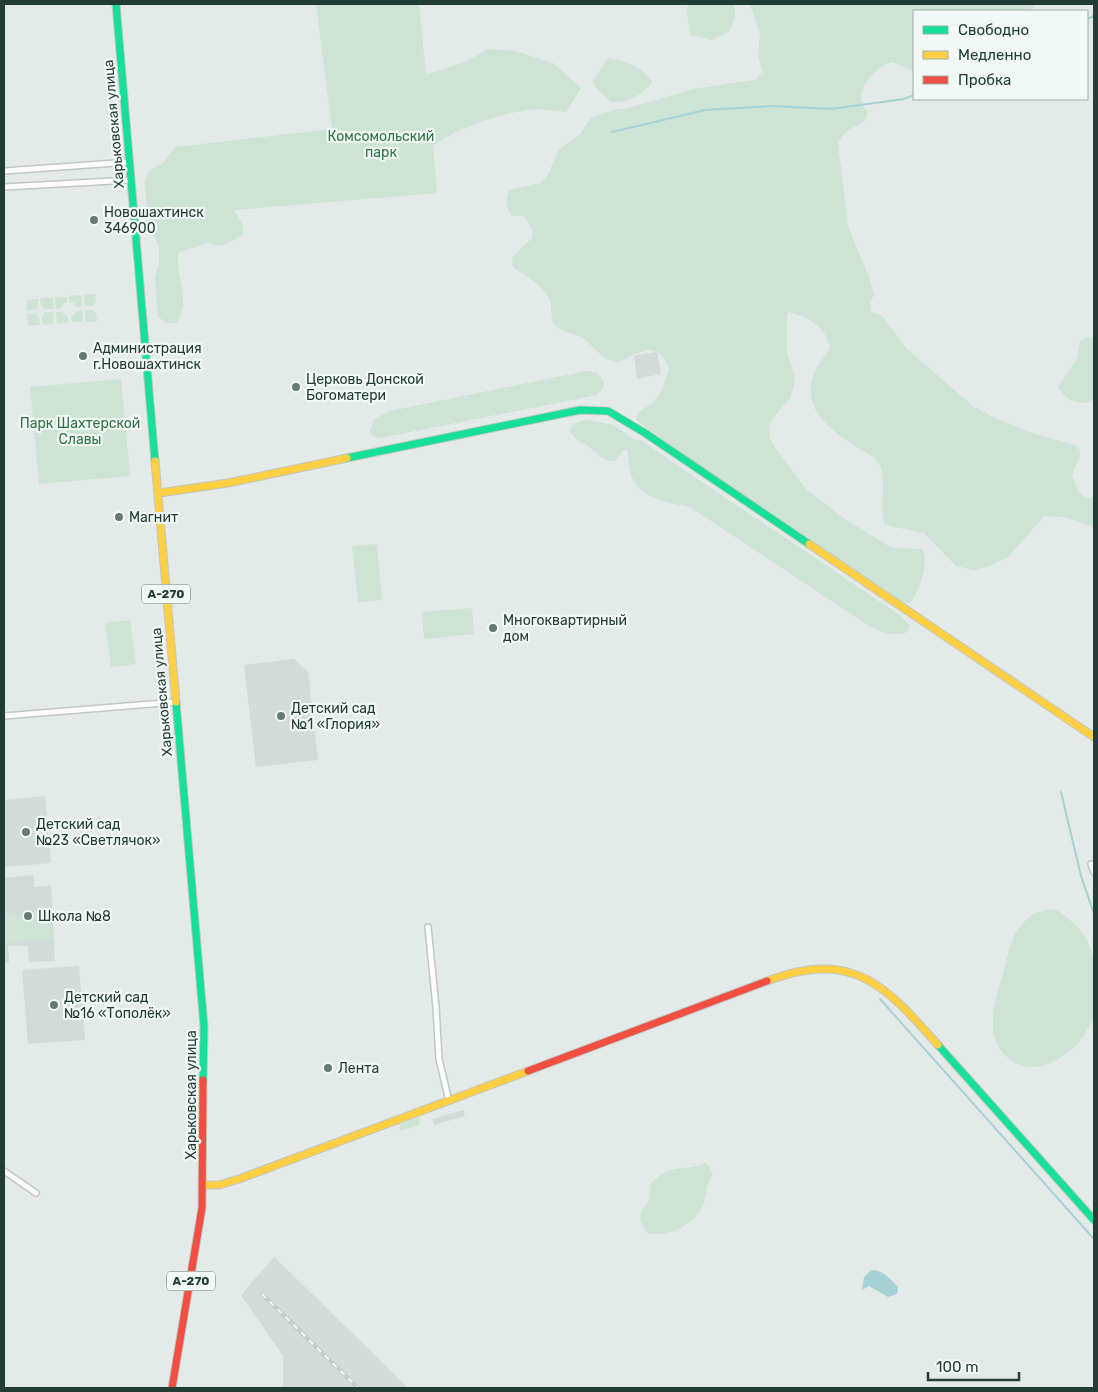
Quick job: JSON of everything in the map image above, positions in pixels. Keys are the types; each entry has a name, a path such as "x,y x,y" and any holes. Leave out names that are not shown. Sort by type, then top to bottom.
{"main road":[{"name":"Харьковская улица","path":"116,4 204,1026 201,1224 174,1377"},
{"path":"159,493 228,483 533,418 580,410 602,410 618,416 645,433 1094,736"},
{"path":"203,1185 219,1185 239,1179 788,973 808,969 841,969 870,979 898,1000 1094,1220"},
{"name":"А-270","path":"168,1388 174,1377"},
{"name":"А-270","path":"172,1388 174,1377"}],"street":[{"path":"4,171 130,162"},
{"path":"4,187 131,180"},
{"path":"4,716 176,702"},
{"path":"1091,864 1094,872"},
{"path":"428,927 439,1059 449,1101"},
{"path":"4,1171 36,1193"}],"shaded area":[{"path":"657,352 661,374 637,379 634,356"},
{"name":"Детский сад №1 «Глория»","path":"294,659 308,672 318,760 256,767 244,665"},
{"name":"Детский сад №23 «Светлячок»","path":"45,796 51,863 4,867 4,800"},
{"name":"Школа №8","path":"34,875 34,887 51,885 55,961 29,962 28,946 8,946 9,962 4,962 4,878"},
{"name":"Детский сад №16 «Тополёк»","path":"79,966 85,1040 28,1044 22,970"},
{"path":"463,1110 465,1116 434,1125 432,1119"},
{"path":"274,1257 408,1388 283,1388 283,1356 241,1295"}],"green space":[{"name":"Комсомольский парк","path":"316,4 419,4 426,75 467,61 488,49 515,51 553,63 581,88 566,112 532,109 503,115 454,133 433,146 437,193 234,210 243,225 243,234 226,244 213,245 208,243 179,252 178,269 183,306 181,315 176,323 167,323 158,317 155,277 159,263 159,247 148,221 145,182 149,171 163,163 175,147 332,129"},
{"path":"688,4 735,4 735,15 730,31 712,40 690,35 687,12"},
{"path":"750,4 1037,4 1030,10 913,10 913,71 892,62 876,71 867,81 861,93 861,102 868,115 867,117 861,124 846,132 838,144 848,226 874,294 870,304 871,312 882,316 907,349 973,406 997,419 1034,434 1075,445 1080,450 1080,455 1072,476 1079,492 1086,498 1094,497 1094,527 1065,517 1044,516 1008,557 989,566 974,570 956,566 924,533 885,525 882,510 883,478 879,464 872,456 848,442 830,427 816,410 812,400 813,376 830,347 827,339 820,328 810,320 789,312 787,314 787,354 795,375 794,385 790,398 769,423 770,438 806,489 843,518 892,548 922,549 925,561 917,591 911,602 900,601 710,473 636,420 638,413 655,401 662,389 669,368 665,359 659,353 647,350 619,362 604,357 584,339 556,326 552,318 551,304 547,295 534,281 513,267 512,257 532,238 532,230 524,216 512,216 508,210 507,197 509,190 541,183 548,174 559,150 579,135 591,118 617,109 625,109 693,89 755,80 763,71 758,56 760,34"},
{"path":"608,58 633,65 652,82 634,98 611,102 596,88 593,81"},
{"path":"95,294 96,302 92,306 85,306 84,295"},
{"path":"81,295 82,307 76,307 74,303 70,302 69,296"},
{"path":"55,297 67,297 67,302 64,303 62,308 56,309"},
{"path":"40,298 53,298 53,309 45,309 41,306"},
{"path":"38,299 38,307 35,310 27,311 26,300"},
{"path":"82,310 83,322 72,322 71,317 77,311"},
{"path":"85,310 93,310 96,313 97,321 86,322"},
{"path":"45,312 53,312 54,324 43,325 42,317"},
{"path":"56,312 62,312 68,317 69,322 57,324"},
{"path":"27,314 36,314 39,317 40,325 28,326"},
{"path":"1089,337 1094,338 1094,398 1090,402 1080,403 1068,398 1058,387 1077,359 1080,340"},
{"path":"586,371 598,373 604,382 603,389 597,395 380,438 373,437 370,432 374,419 390,411"},
{"name":"Парк Шахтерской Славы","path":"121,379 130,476 39,484 30,387"},
{"path":"588,420 614,425 633,439 640,440 901,616 910,626 907,632 892,634 869,626 690,507 665,502 649,495 636,484 632,477 627,450 623,450 615,461 605,460 578,440 570,431 575,424"},
{"path":"377,544 382,600 358,602 352,546"},
{"path":"472,608 474,634 424,639 422,612"},
{"path":"130,620 136,664 111,667 105,623"},
{"path":"1051,909 1070,920 1085,936 1089,944 1094,970 1094,1012 1088,1030 1069,1051 1057,1060 1031,1067 1019,1065 1007,1057 999,1047 995,1037 993,1014 1010,949 1020,926 1036,913"},
{"path":"49,912 51,940 4,943 4,915"},
{"path":"420,1117 419,1125 402,1131 399,1129 400,1124"},
{"path":"705,1163 713,1174 710,1178 704,1203 700,1211 680,1228 663,1233 647,1233 640,1220 642,1210 649,1201 651,1183 666,1172"}],"water":[{"path":"871,1270 879,1271 889,1278 898,1287 897,1294 888,1297 869,1286 862,1290 864,1277"}],"waterway":[{"path":"1088,19 1094,16"},
{"path":"612,132 705,110 772,106 831,109 904,99 913,95"},
{"path":"1061,792 1081,876 1094,914"},
{"path":"880,999 1094,1239"}],"railway":[{"path":"262,1294 358,1388"}],"traffic: fast":[{"path":"116,4 155,461"},
{"path":"347,458 580,410 608,411 645,433 809,544"},
{"path":"176,702 204,1026 203,1080"},
{"path":"938,1045 1094,1220"}],"traffic: slow":[{"path":"159,493 228,483 347,458"},
{"path":"155,461 176,702"},
{"path":"809,544 1094,737"},
{"path":"767,981 797,972 823,969 845,971 865,979 883,990 901,1005 938,1045"},
{"path":"203,1185 219,1185 239,1179 528,1071"}],"traffic: jam":[{"path":"528,1071 767,981"},
{"path":"172,1388 202,1208 203,1080"}],"place":[{"name":"Новошахтинск 346900","path":"94,220"},
{"name":"Администрация г.Новошахтинск","path":"83,356"},
{"name":"Церковь Донской Богоматери","path":"296,387"},
{"name":"Магнит","path":"119,517"},
{"name":"Многоквартирный дом","path":"493,628"},
{"name":"Детский сад №1 «Глория»","path":"281,716"},
{"name":"Детский сад №23 «Светлячок»","path":"26,832"},
{"name":"Школа №8","path":"28,916"},
{"name":"Детский сад №16 «Тополёк»","path":"54,1005"},
{"name":"Лента","path":"328,1068"}]}
